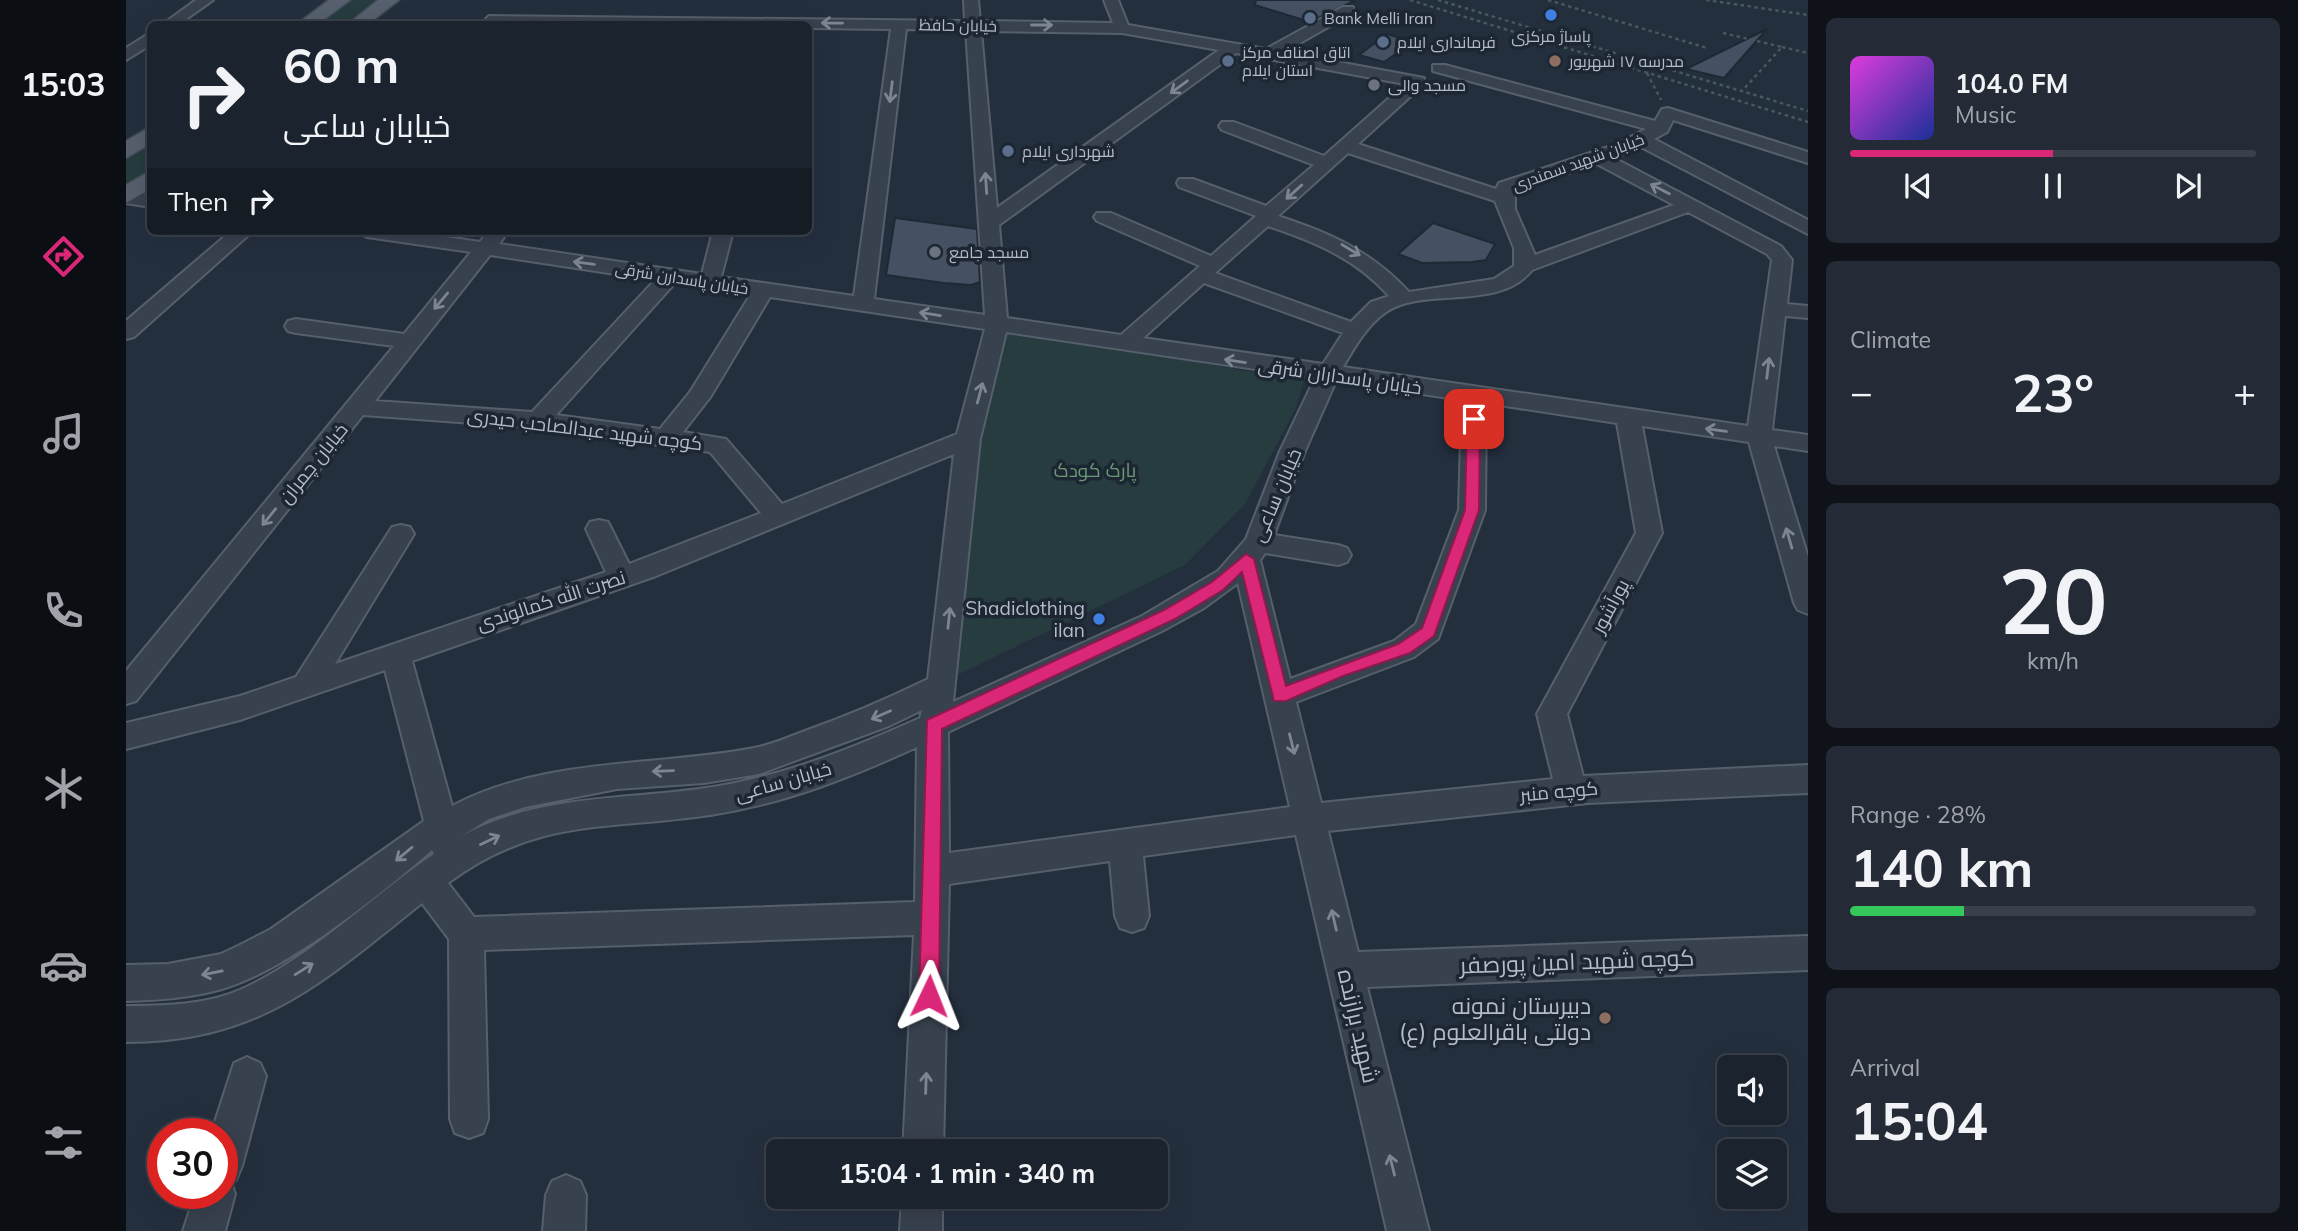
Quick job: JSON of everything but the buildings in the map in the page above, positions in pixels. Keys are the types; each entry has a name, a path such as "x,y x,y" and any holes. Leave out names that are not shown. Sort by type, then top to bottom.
{"main road":[{"path":"310,21 341,0"},
{"path":"361,21 390,0"},
{"path":"126,151 147,136"},
{"path":"126,197 147,180"}],"street":[{"path":"174,21 206,0"},
{"path":"492,21 516,0"},
{"path":"924,1139 932,918 933,725 942,686 968,439 997,325 971,0"},
{"path":"1111,0 1122,28"},
{"path":"686,21 696,1"},
{"path":"1271,54 1348,10"},
{"name":"خیابان حافظ","path":"717,21 779,19 1122,28 1418,81 1345,146"},
{"path":"863,304 899,24"},
{"path":"126,35 147,37"},
{"path":"126,55 147,39"},
{"path":"989,223 1234,47"},
{"path":"1439,68 1808,158"},
{"name":"خیابان شهید سمندری","path":"1524,266 1525,251 1502,197 1506,187 1516,181 1598,157 1642,140 1665,121"},
{"path":"1228,126 1326,163"},
{"path":"1642,140 1808,228"},
{"path":"1124,344 1345,146 1502,197"},
{"path":"1598,157 1774,250 1782,260 1759,436 1808,603"},
{"path":"1186,183 1346,246 1384,276 1402,297"},
{"path":"126,197 147,200"},
{"path":"1327,374 1354,330 1381,305 1402,297 1473,289 1503,282 1517,275 1524,266 1691,205"},
{"path":"1104,218 1207,269 1354,330"},
{"path":"126,332 238,235"},
{"name":"خیابان پاسدارن شرقی","path":"423,235 492,240 764,291 997,325"},
{"path":"710,281 722,235"},
{"name":"خیابان چمران","path":"126,692 359,407 407,341 492,240"},
{"path":"538,420 671,275"},
{"path":"667,437 699,396 764,291"},
{"path":"1776,309 1808,312"},
{"name":"خیابان پاسداران شرقی","path":"997,325 1808,443"},
{"path":"296,326 407,341"},
{"name":"خیابان ساعی","path":"126,1024 154,1024 225,1012 266,996 438,871 488,839 544,819 615,808 668,808 749,794 906,740 1169,614 1217,586 1252,550 1327,374"},
{"path":"1280,696 1337,672 1404,649 1428,631 1472,510 1474,396"},
{"name":"کوچه شهید عبدالصاحب حیدری","path":"359,407 538,420 717,445 778,516"},
{"name":"پورآشور","path":"1571,789 1552,714 1649,533 1628,417"},
{"name":"نصرت الله کمالوندی","path":"126,736 240,708 622,577 968,439"},
{"path":"599,529 622,577"},
{"path":"306,686 401,534"},
{"path":"1252,550 1338,555"},
{"name":"شهید برازنده","path":"1252,550 1280,696 1409,1231"},
{"path":"396,655 441,829 438,871 466,934 469,1119"},
{"name":"خیابان ساعی","path":"126,983 168,982 223,971 251,958 283,941 390,866 420,840 479,808 552,786 617,775 704,770 759,761 878,717 942,686"},
{"name":"کوچه منبر","path":"932,871 1311,820 1571,789 1688,780 1808,779"},
{"path":"1125,845 1132,916"},
{"path":"466,934 932,918"},
{"name":"کوچه شهید امین پورصفر","path":"1346,970 1808,953"},
{"path":"235,1118 247,1076"},
{"path":"204,1231 211,1209"},
{"path":"921,1231 922,1209"}],"path":[{"path":"1410,0 1808,122"},
{"path":"1438,0 1808,111"},
{"path":"1548,0 1707,48"},
{"path":"1706,0 1808,15"},
{"path":"1723,33 1808,53"},
{"path":"1742,91 1782,47"},
{"path":"1646,73 1665,121"}],"green space":[{"path":"347,0 380,0 351,21 317,21"},
{"path":"147,141 147,170 126,185 126,156"},
{"name":"پارک کودک","path":"1001,328 1304,381 1295,410 1245,504 1185,565 951,678 972,439"}],"place":[{"name":"پاساژ مرکزی","path":"1551,15"},
{"name":"Bank Melli Iran","path":"1310,18"},
{"name":"فرمانداری ایلام","path":"1383,42"},
{"name":"اتاق اصناف مرکز استان ایلام","path":"1228,61"},
{"name":"مدرسه ۱۷ شهریور","path":"1555,61"},
{"name":"مسجد والی","path":"1374,85"},
{"name":"شهرداری ایلام","path":"1008,151"},
{"name":"مسجد جامع","path":"935,252"},
{"name":"Shadiclothing ilan","path":"1099,619"},
{"name":"دبیرستان نمونه دولتی باقرالعلوم (ع)","path":"1605,1018"}],"route":[{"path":"929,996 933,725 1169,614 1217,586 1246,559 1280,696 1337,672 1404,649 1428,631 1472,510 1474,419"}]}
